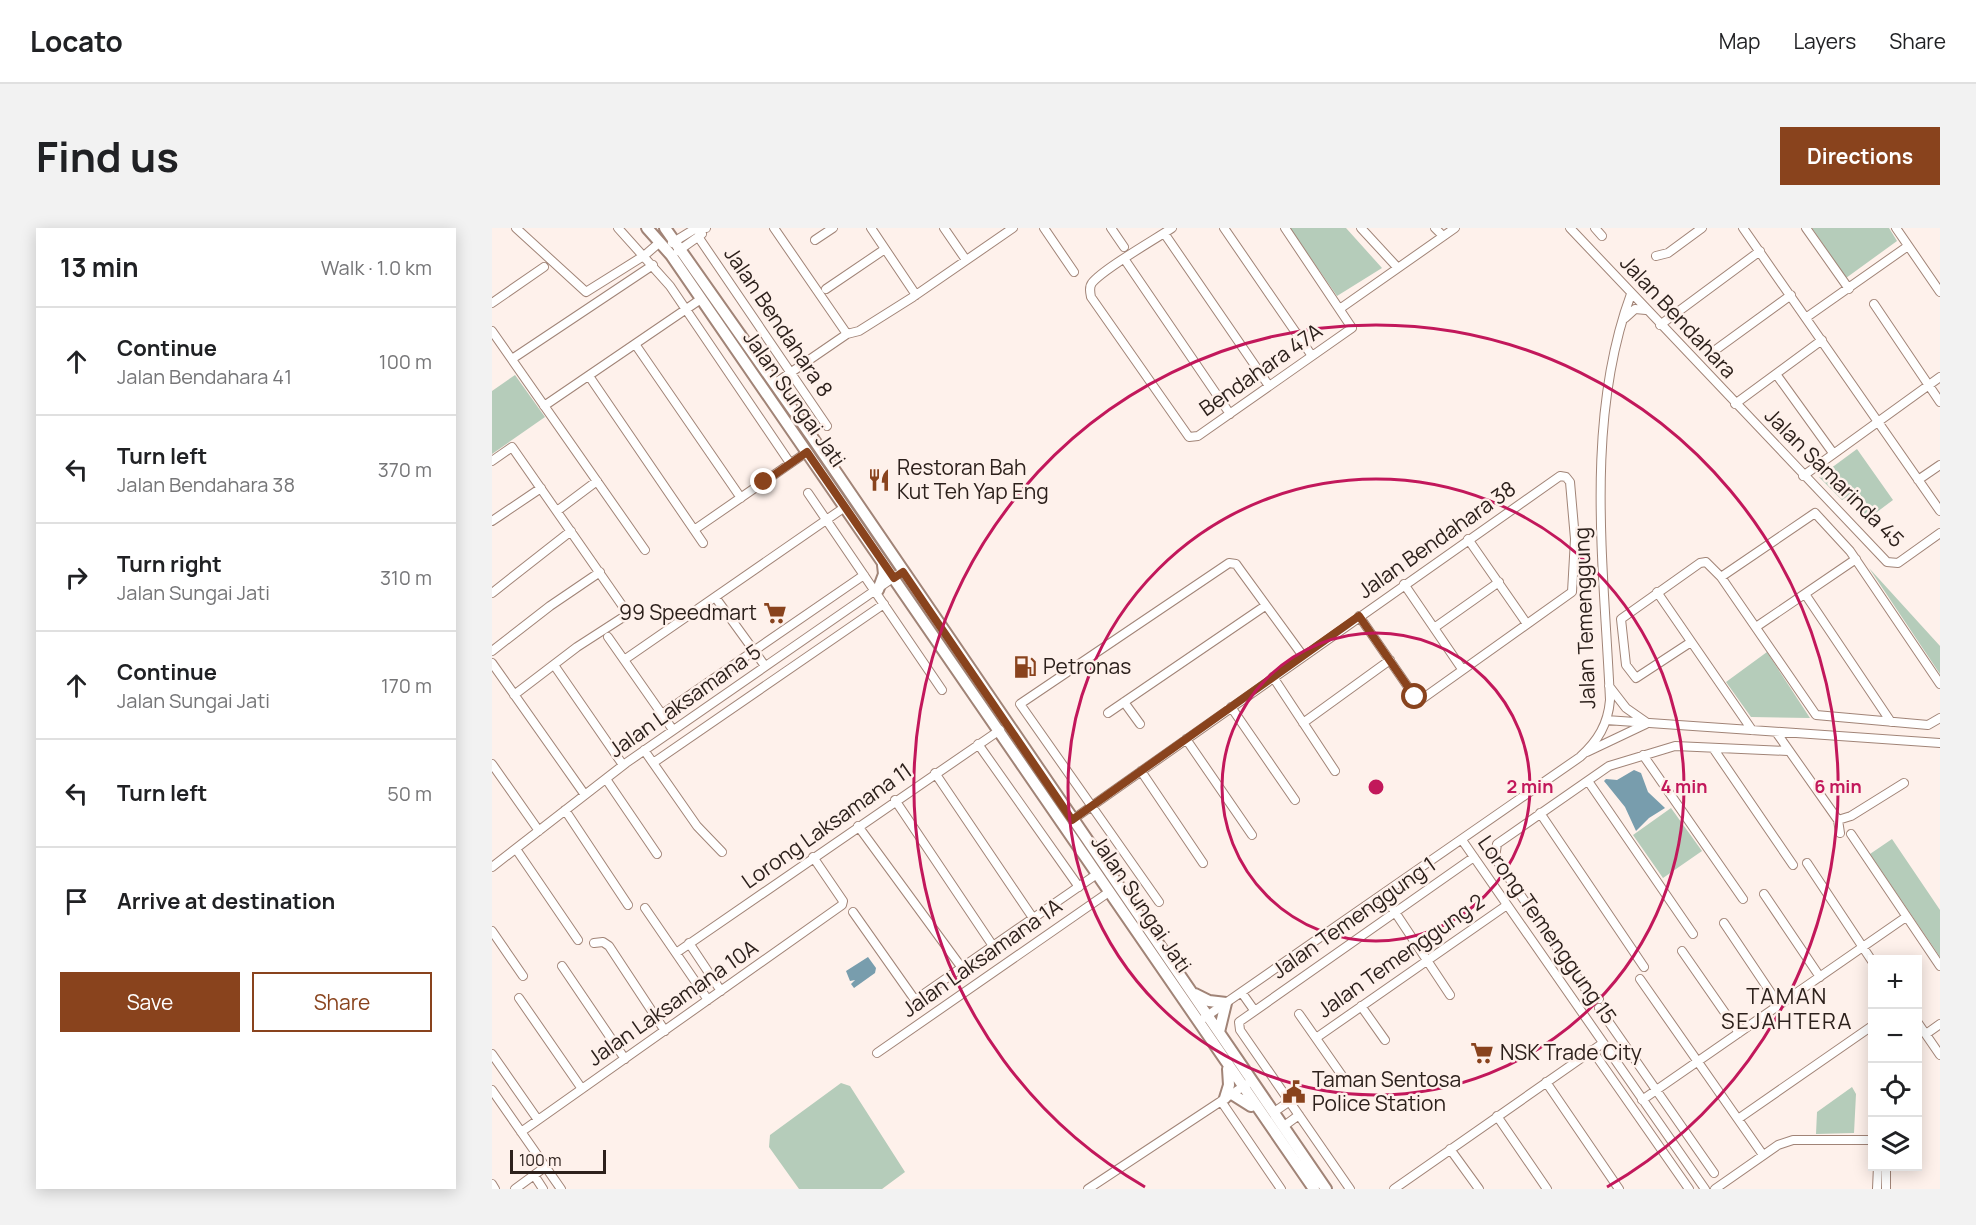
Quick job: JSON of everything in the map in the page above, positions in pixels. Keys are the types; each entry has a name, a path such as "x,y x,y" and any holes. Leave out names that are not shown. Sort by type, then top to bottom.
{"main road":[{"name":"Jalan Sungai Jati","path":"647,228 666,248 883,562 899,575 904,592 1000,730 1197,1023 1314,1189"},
{"name":"Jalan Sungai Jati","path":"665,228 774,384 899,575 1253,1080 1326,1189"},
{"path":"876,590 884,574 883,562"},
{"path":"876,590 891,586 904,592"},
{"path":"1192,993 1209,1001 1226,1004 1219,1032"},
{"path":"1228,1067 1229,1085 1226,1098 1244,1100 1264,1118"}],"street":[{"path":"516,228 583,291 588,292 645,255 699,238 706,228"},
{"path":"618,228 645,255 686,309 790,464"},
{"path":"678,245 692,229 706,228"},
{"path":"774,228 849,334"},
{"path":"815,240 833,228"},
{"path":"871,228 916,295"},
{"path":"944,228 966,260"},
{"path":"774,384 849,334 859,331 916,295 1012,228"},
{"path":"1044,228 1074,272"},
{"path":"1111,228 1124,247"},
{"path":"1224,228 1312,356"},
{"path":"1285,228 1341,308 1455,228"},
{"path":"1361,228 1397,267"},
{"path":"1435,228 1443,236"},
{"name":"Jalan Bendahara","path":"1570,228 1735,404"},
{"path":"1594,228 1602,236"},
{"path":"1656,256 1668,253 1702,228"},
{"path":"1743,228 1879,420 1940,511"},
{"path":"1806,228 1849,288"},
{"path":"1896,228 1940,292"},
{"path":"1230,414 1125,260 1168,230 1269,387"},
{"name":"Jalan Bendahara 8","path":"699,238 827,426"},
{"path":"1807,318 1908,246"},
{"path":"826,289 885,249"},
{"path":"1660,325 1760,251"},
{"name":"Bendahara 47A","path":"1125,260 1093,283 1090,288 1091,297 1189,437 1198,436 1352,328 1341,308"},
{"path":"512,359 653,265"},
{"path":"492,303 544,267"},
{"path":"1620,324 1623,285"},
{"name":"Jalan Temenggung","path":"1197,1023 1585,753 1600,735 1606,720 1609,686 1600,519 1608,398 1620,324 1631,294"},
{"path":"1714,351 1791,295"},
{"path":"544,406 701,299"},
{"path":"1874,304 1940,402"},
{"path":"1620,324 1630,311 1646,310"},
{"path":"492,331 645,550"},
{"path":"1735,404 1822,340"},
{"path":"635,344 741,498"},
{"path":"1776,374 1833,453"},
{"path":"589,376 703,543"},
{"path":"1803,476 1940,377"},
{"name":"Jalan Samarinda 45","path":"1735,404 1887,562 1898,563 1940,533"},
{"path":"492,461 512,447 600,572 626,614 514,695"},
{"path":"694,530 807,452"},
{"path":"1918,480 1940,465"},
{"name":"Jalan Bendahara 38","path":"1072,820 1468,538 1560,476 1566,477 1570,482 1575,539 1572,592 1527,624"},
{"path":"557,511 597,481"},
{"path":"492,521 541,488"},
{"path":"808,493 942,690"},
{"path":"624,660 845,507"},
{"path":"1721,577 1815,513 1856,559 1940,684"},
{"path":"492,593 571,531"},
{"path":"1359,616 1419,699 1527,624 1468,538"},
{"path":"1756,627 1856,559"},
{"path":"1691,642 1640,678 1633,676 1626,665 1621,618 1700,562 1712,565 1816,715 1928,725 1940,718"},
{"path":"1159,902 1020,704 1229,563 1236,564 1303,656"},
{"path":"492,651 550,606 600,572"},
{"path":"662,714 864,575"},
{"name":"Jalan Laksamana 5","path":"492,867 622,765 899,575"},
{"path":"1434,628 1499,582"},
{"path":"1404,585 1462,669"},
{"path":"1657,592 1752,730"},
{"path":"1805,594 1891,722"},
{"path":"716,597 765,666"},
{"name":"Jalan Laksamana 5","path":"653,763 884,604"},
{"path":"1108,713 1265,606"},
{"path":"608,637 673,729"},
{"path":"1303,723 1390,660"},
{"path":"492,663 585,795"},
{"path":"554,665 622,765"},
{"path":"1273,678 1335,771"},
{"path":"1609,686 1626,708 1648,723"},
{"path":"1124,702 1140,724"},
{"path":"1231,707 1295,800"},
{"path":"1606,720 1940,743"},
{"path":"1585,753 1648,723"},
{"name":"Lorong Laksamana 11","path":"676,952 1000,730"},
{"path":"1776,732 1838,820 1841,825 1840,833"},
{"path":"1186,739 1252,835"},
{"path":"978,744 1079,887"},
{"path":"1714,1173 1599,1003 1591,997 1495,858 1497,844 1609,766 1643,755 1675,746 1788,751"},
{"path":"1713,748 1793,865"},
{"path":"644,750 697,826 722,852"},
{"path":"1643,755 1743,900"},
{"path":"492,764 539,831"},
{"path":"1141,771 1203,863"},
{"path":"935,773 1033,918"},
{"path":"606,779 657,854"},
{"path":"1588,781 1693,934"},
{"path":"1838,820 1851,816 1904,783"},
{"path":"896,800 993,946"},
{"path":"565,810 628,905"},
{"path":"1540,813 1644,967"},
{"path":"858,826 962,968"},
{"path":"1851,834 1940,966"},
{"name":"Lorong Temenggung 15","path":"1462,840 1705,1189"},
{"path":"516,849 578,940"},
{"name":"Jalan Laksamana 10A","path":"521,1132 842,905 843,901 813,857"},
{"name":"Jalan Temenggung 1","path":"1350,1189 1240,1030 1239,1022 1252,1007 1474,857"},
{"path":"1806,863 1868,955"},
{"path":"853,912 915,1000 1097,874"},
{"name":"Jalan Laksamana 1A","path":"877,1053 1109,892"},
{"path":"1383,894 1450,995"},
{"path":"1764,894 1820,977"},
{"name":"Jalan Temenggung 2","path":"1316,1038 1508,905"},
{"path":"645,908 708,1000"},
{"path":"1642,1100 1906,917"},
{"path":"1724,923 1779,1005"},
{"path":"492,931 523,976"},
{"path":"594,943 603,942 614,952 665,1031"},
{"path":"689,944 721,991"},
{"path":"1682,951 1739,1033"},
{"path":"562,966 625,1059"},
{"path":"1640,979 1763,1155"},
{"path":"1242,993 1252,1007"},
{"path":"519,998 582,1089"},
{"path":"1361,1006 1385,1040"},
{"path":"1299,1014 1343,1077"},
{"path":"1926,1034 1940,1024"},
{"path":"1738,1119 1868,1029"},
{"path":"1922,1029 1940,1055"},
{"path":"1394,1189 1603,1042"},
{"path":"1592,1050 1689,1189"},
{"path":"492,1054 538,1120"},
{"path":"1088,1189 1253,1080"},
{"path":"1546,1082 1618,1189"},
{"path":"492,1090 561,1189"},
{"path":"1226,1098 1281,1189"},
{"path":"1274,1112 1290,1101"},
{"path":"1284,1126 1299,1114"},
{"path":"1497,1116 1546,1189"},
{"path":"1715,1189 1724,1186 1778,1145 1793,1140 1868,1140"},
{"path":"1450,1149 1479,1189"},
{"path":"515,1189 545,1167"},
{"path":"1877,1189 1878,1171"},
{"path":"1886,1171 1886,1189"},
{"path":"534,1175 543,1189"},
{"path":"492,1184 495,1189"}],"green space":[{"path":"1290,228 1346,228 1382,268 1337,296"},
{"path":"1812,228 1889,228 1897,241 1846,278"},
{"path":"515,375 545,417 492,454 492,391"},
{"path":"1857,449 1893,500 1865,521 1859,515 1869,507 1857,490 1842,500 1819,477"},
{"path":"1869,568 1940,646 1940,674"},
{"path":"1767,652 1810,718 1751,717 1726,682"},
{"path":"1671,808 1702,851 1663,878 1633,835"},
{"path":"1892,839 1940,910 1940,957 1870,854"},
{"path":"841,1083 850,1086 905,1172 882,1189 799,1189 769,1147 770,1135"},
{"path":"1852,1087 1856,1094 1854,1133 1816,1134 1817,1112"}],"water":[{"path":"1634,770 1641,773 1648,792 1665,808 1649,818 1636,831 1625,807 1604,781 1606,779 1617,780"},
{"path":"868,957 876,968 875,973 854,988 851,984 855,980 850,981 846,971"}],"place":[{"name":"Restoran Bah Kut Teh Yap Eng","path":"879,480"},
{"name":"99 Speedmart","path":"775,613"},
{"name":"Petronas","path":"1025,667"},
{"name":"NSK Trade City","path":"1482,1053"},
{"name":"Taman Sentosa Police Station","path":"1294,1092"}],"district":[{"name":"TAMAN SEJAHTERA","path":"1787,1008"}],"route":[{"path":"764,482 807,452 894,578 903,572 1072,820 1359,616 1415,697"}]}
